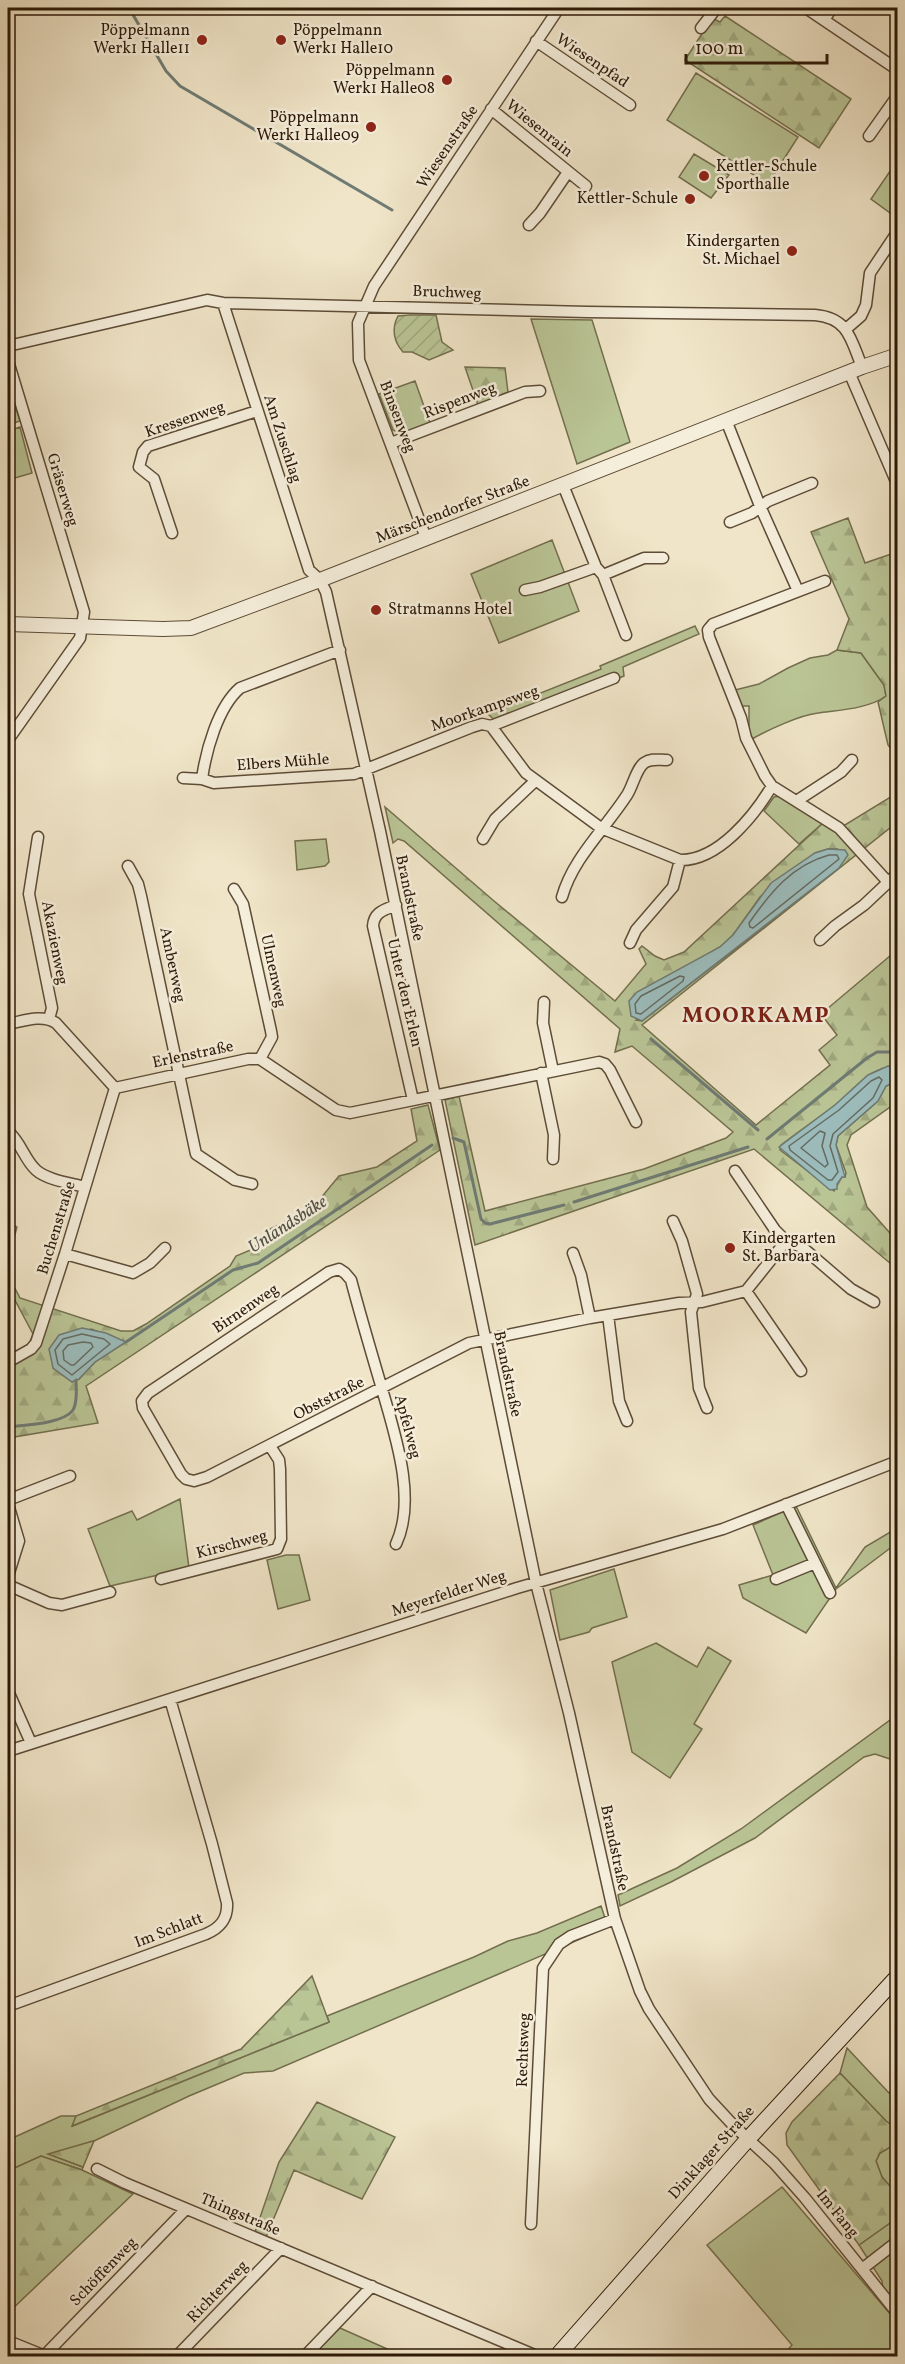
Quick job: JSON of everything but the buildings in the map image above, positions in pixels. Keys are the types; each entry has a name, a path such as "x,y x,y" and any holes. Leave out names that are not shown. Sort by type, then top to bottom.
{"main road":[{"name":"Dinklager Straße","path":"557,2356 748,2139 897,1976"}],"street":[{"name":"Wiesenstraße","path":"364,306 374,286 559,8"},
{"path":"702,28 714,8"},
{"path":"806,8 897,70"},
{"path":"824,20 832,8"},
{"name":"Wiesenpfad","path":"536,41 630,105"},
{"path":"869,136 897,95"},
{"name":"Wiesenrain","path":"491,109 586,186"},
{"name":"Wiesenrain","path":"529,225 568,172"},
{"path":"897,231 870,273 864,310 846,329 856,370 897,486"},
{"name":"Bruchweg","path":"8,346 207,300 223,303 587,312 815,315 828,316 846,329"},
{"name":"Am Zuschlag","path":"223,303 309,570 320,580"},
{"name":"Binsenweg","path":"364,306 358,323 359,360 426,537"},
{"name":"Märschendorfer Straße","path":"8,624 191,628 897,355"},
{"name":"Gräserweg","path":"8,361 84,612 81,627"},
{"name":"Rispenweg","path":"392,443 525,392 540,391"},
{"name":"Kressenweg","path":"172,533 154,479 139,467 143,452 148,446 257,411"},
{"path":"726,420 760,506 798,591"},
{"path":"730,522 752,513 768,501 812,483"},
{"path":"563,485 626,635"},
{"path":"525,590 644,558 663,558"},
{"name":"Brandstraße","path":"320,580 326,592 340,650 396,905 536,1583 569,1713 615,1919 640,1991 649,2009 709,2099 748,2139"},
{"path":"825,581 713,624 708,630 709,637 741,718 746,738 772,786 798,800 839,828 887,881"},
{"path":"8,740 80,638 81,627"},
{"path":"202,779 207,751 231,696 240,688 340,650"},
{"name":"Moorkampsweg","path":"366,768 472,727 482,724 491,726 614,678"},
{"path":"491,726 526,773 601,828 680,860 712,853 750,818 772,786"},
{"path":"562,897 567,880 601,828 629,793 642,764 651,759 667,760"},
{"path":"798,800 841,772 852,760"},
{"name":"Elbers Mühle","path":"183,778 202,779 214,783 354,774 366,768"},
{"path":"483,839 495,819 535,781"},
{"name":"Akazienweg","path":"38,837 29,894 52,1008 49,1019"},
{"path":"630,943 636,930 673,887 680,860"},
{"name":"Amberweg","path":"128,866 138,884 141,896 196,1155 235,1180 252,1184"},
{"path":"820,940 870,900 897,873"},
{"name":"Ulmenweg","path":"234,889 243,904 272,1036 260,1059"},
{"name":"Unter den Erlen","path":"396,905 379,912 373,918 373,926 413,1100"},
{"path":"544,1002 543,1023 553,1071"},
{"path":"8,1024 39,1018 49,1019 56,1023 115,1088"},
{"name":"Erlenstraße","path":"115,1088 248,1059 260,1059 342,1113 350,1113 599,1062 606,1064 636,1122"},
{"path":"541,1073 554,1136 553,1159"},
{"name":"Buchenstraße","path":"8,1362 31,1349 36,1343 115,1088"},
{"path":"8,1131 18,1140 36,1171 85,1187"},
{"path":"735,1171 775,1230 786,1241 802,1246 851,1289 874,1302"},
{"path":"673,1221 682,1241 697,1294 691,1311 699,1388 707,1408"},
{"path":"786,1241 746,1290 801,1371"},
{"path":"65,1254 133,1273 150,1263 165,1248"},
{"path":"573,1253 582,1275 590,1318"},
{"name":"Birnenweg","path":"186,1479 143,1408 142,1401 148,1393 329,1272 339,1269 345,1272 351,1280 382,1389"},
{"name":"Obststraße","path":"186,1479 194,1481 207,1477 469,1343 590,1318 679,1303 692,1303 739,1294 746,1290"},
{"path":"608,1316 619,1401 627,1421"},
{"name":"Apfelweg","path":"382,1389 404,1472 403,1530 396,1544"},
{"name":"Kirschweg","path":"161,1579 277,1549 281,1539 280,1469 279,1460 270,1446"},
{"name":"Meyerfelder Weg","path":"8,1751 536,1583 723,1529 897,1461"},
{"path":"8,1576 20,1541 8,1502 70,1476"},
{"path":"786,1504 830,1593"},
{"path":"776,1579 814,1563"},
{"path":"8,1585 49,1603 62,1605 110,1592"},
{"path":"8,1691 31,1743"},
{"name":"Im Schlatt","path":"8,2006 206,1934 222,1924 228,1910 227,1903 213,1844 170,1699"},
{"name":"Rechtsweg","path":"531,2224 543,1968 559,1944 571,1936 615,1919"},
{"name":"Im Fang","path":"748,2139 774,2163 897,2314"},
{"name":"Thingstraße","path":"97,2169 537,2356"},
{"name":"Schöffenweg","path":"44,2356 186,2208"},
{"path":"862,2269 897,2241"},
{"name":"Richterweg","path":"177,2356 280,2248"},
{"path":"305,2356 372,2286"},
{"path":"8,2340 44,2356"}],"green space":[{"path":"725,16 851,99 819,148 685,60 712,18 720,22"},
{"path":"696,73 798,137 768,184 667,120"},
{"name":"Kettler-Schule Sporthalle","path":"694,154 729,175 711,198 679,177"},
{"path":"897,161 897,218 871,199"},
{"path":"436,315 442,342 453,350 429,360 412,352 403,352 397,344 394,330 398,316"},
{"path":"531,319 592,320 630,442 577,464"},
{"path":"465,367 505,368 508,392 478,405"},
{"path":"415,381 430,423 401,434 393,430 379,394"},
{"path":"11,393 20,421 8,425 8,394"},
{"path":"20,427 32,473 8,480 8,431"},
{"path":"848,518 865,563 897,552 897,756 888,745 878,702 886,696 884,685 861,653 837,650 849,619 811,532"},
{"path":"552,540 579,611 499,643 471,574"},
{"path":"695,626 699,634 623,667 624,676 501,726 488,714 601,669 600,666"},
{"path":"837,650 861,653 884,685 886,696 871,704 802,717 752,739 749,734 749,706 742,706 735,690 759,684 810,658 828,655"},
{"path":"897,793 897,826 890,828 642,1025 756,1125 830,1065 819,1050 837,1035 821,1014 897,950 898,1044 893,1048 897,1048 897,1067 887,1067 870,1074 835,1105 781,1145 780,1150 834,1191 846,1173 836,1145 838,1136 878,1101 886,1086 897,1081 897,1102 851,1135 847,1145 867,1207 897,1241 897,1269 754,1149 475,1245 445,1100 459,1096 485,1211 644,1169 726,1138 733,1132 632,1046 615,1052 620,1029 404,841 398,839 393,843 385,807 615,1001 646,964 639,949 642,946 664,960 684,952 823,823 845,825","holes":["837,849 781,914 642,1021 636,1020 696,961 720,947 733,935 760,897 815,853"]},
{"path":"781,796 823,823 799,844 764,811 774,797"},
{"path":"326,839 329,862 325,866 297,870 295,841"},
{"path":"428,1105 440,1150 86,1386 98,1423 8,1438 8,1366 30,1342 33,1334 8,1287 8,1275 20,1298 121,1331 133,1331 230,1266 236,1256 253,1249 270,1229 311,1210 339,1176 377,1167 417,1141 411,1109","holes":["91,1329 125,1342 95,1362 79,1379 72,1382 53,1368"]},
{"path":"8,1221 17,1227 8,1260"},
{"path":"180,1499 189,1568 110,1586 88,1529 132,1511 137,1520"},
{"path":"796,1506 836,1588 865,1547 897,1528 897,1543 836,1589 806,1633 743,1598 739,1585 773,1575 753,1525"},
{"path":"286,1555 299,1555 310,1600 278,1609 267,1560"},
{"path":"614,1569 627,1617 592,1628 589,1632 560,1640 550,1590"},
{"path":"656,1643 697,1667 708,1647 731,1661 694,1724 702,1729 670,1778 632,1752 612,1662"},
{"path":"897,1715 897,1750 893,1760 875,1754 864,1757 755,1838 620,1906 618,1895 677,1868 741,1829"},
{"path":"601,1906 608,1927 273,2071 244,2073 94,2141 49,2154 83,2167 82,2170 41,2156 8,2171 8,2140 61,2116 76,2116 73,2126 329,2022 327,2016 508,1941 537,1933"},
{"path":"312,1976 329,2022 72,2126 76,2116 241,2049"},
{"path":"847,2048 889,2093 897,2086 897,2129 886,2121 840,2073"},
{"path":"840,2073 886,2121 897,2129 897,2148 894,2145 880,2153 876,2161 882,2177 897,2194 897,2218 859,2245 787,2145 786,2133 792,2122"},
{"path":"317,2102 395,2137 362,2199 294,2170 266,2237 255,2232 279,2162"},
{"path":"93,2141 83,2167 48,2154"},
{"path":"894,2144 897,2148 897,2194 882,2177 876,2161 880,2153"},
{"path":"41,2156 82,2170 133,2194 8,2313 8,2171"},
{"path":"782,2187 897,2322 897,2356 782,2356 792,2345 707,2245"},
{"path":"897,2218 897,2306 883,2290 882,2281 859,2245"},
{"path":"340,2328 403,2356 311,2356"}],"water":[{"path":"828,849 845,850 848,855 839,868 642,1021 631,1016 629,1001 637,992 720,947 733,935 771,883 815,853"},
{"path":"888,1066 897,1067 897,1081 886,1086 878,1101 838,1136 836,1145 845,1177 842,1177 837,1184 837,1189 830,1190 779,1147 835,1105 868,1075"},
{"path":"82,1328 106,1333 126,1342 95,1362 79,1379 72,1382 53,1368 49,1349 59,1335"}],"waterway":[{"path":"129,8 166,71 180,86 392,210"},
{"path":"651,1039 758,1130"},
{"path":"767,1139 867,1058 877,1052 898,1052"},
{"name":"Unlandsbäke","path":"453,1138 464,1142 481,1219 485,1223 490,1224 564,1205"},
{"name":"Unlandsbäke","path":"126,1342 233,1270 258,1263 432,1145"},
{"name":"Unlandsbäke","path":"574,1202 748,1147"},
{"name":"Unlandsbäke","path":"8,1427 43,1423 68,1415 76,1403 76,1380"}],"place":[{"name":"Pöppelmann Werk1 Halle11","path":"202,40"},
{"name":"Pöppelmann Werk1 Halle10","path":"281,40"},
{"name":"Pöppelmann Werk1 Halle08","path":"447,80"},
{"name":"Pöppelmann Werk1 Halle09","path":"371,127"},
{"name":"Kettler-Schule Sporthalle","path":"704,176"},
{"name":"Kettler-Schule","path":"690,199"},
{"name":"Kindergarten St. Michael","path":"792,251"},
{"name":"Stratmanns Hotel","path":"376,610"},
{"name":"Kindergarten St. Barbara","path":"730,1248"}],"district":[{"name":"MOORKAMP","path":"756,1016"}]}
